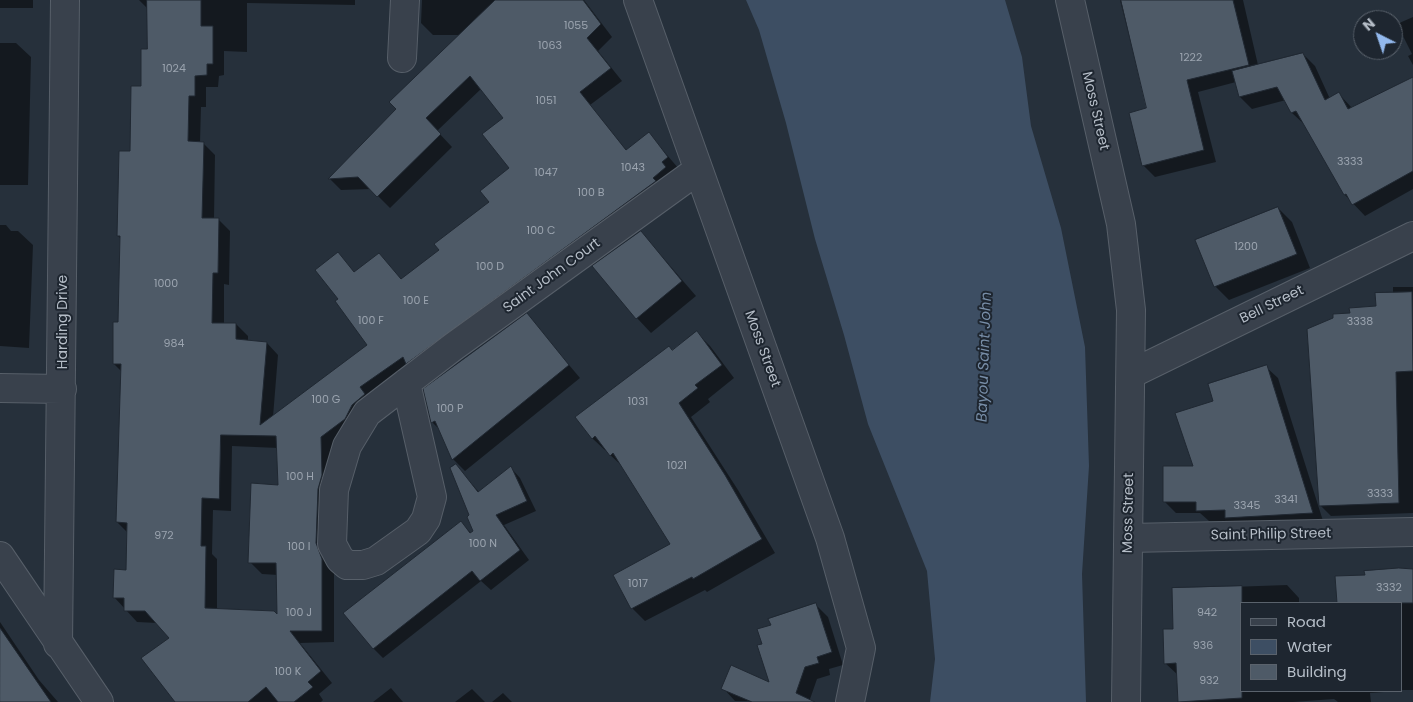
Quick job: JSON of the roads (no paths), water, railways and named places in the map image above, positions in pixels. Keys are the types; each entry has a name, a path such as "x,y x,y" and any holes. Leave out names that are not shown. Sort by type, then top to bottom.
{"street":[{"name":"Harding Drive","path":"58,644 65,0"},
{"path":"402,58 405,0"},
{"name":"Moss Street","path":"638,0 830,538 861,648 850,702"},
{"name":"Moss Street","path":"1070,0 1121,224 1131,310 1126,702"},
{"name":"Saint John Court","path":"406,384 432,497 426,519 418,531 376,561 363,565 347,565 340,559 332,544 334,490 347,446 367,413 406,384 698,170"},
{"name":"Bell Street","path":"1131,374 1413,236"},
{"path":"0,388 62,389"},
{"name":"Saint Philip Street","path":"1129,538 1413,532"},
{"path":"0,556 99,702"}],"water":[{"name":"Bayou Saint John","path":"746,0 1005,0 1022,57 1031,126 1061,228 1085,347 1089,466 1082,574 1086,702 930,702 935,659 927,571 868,424 815,239 786,123 759,30"}]}
